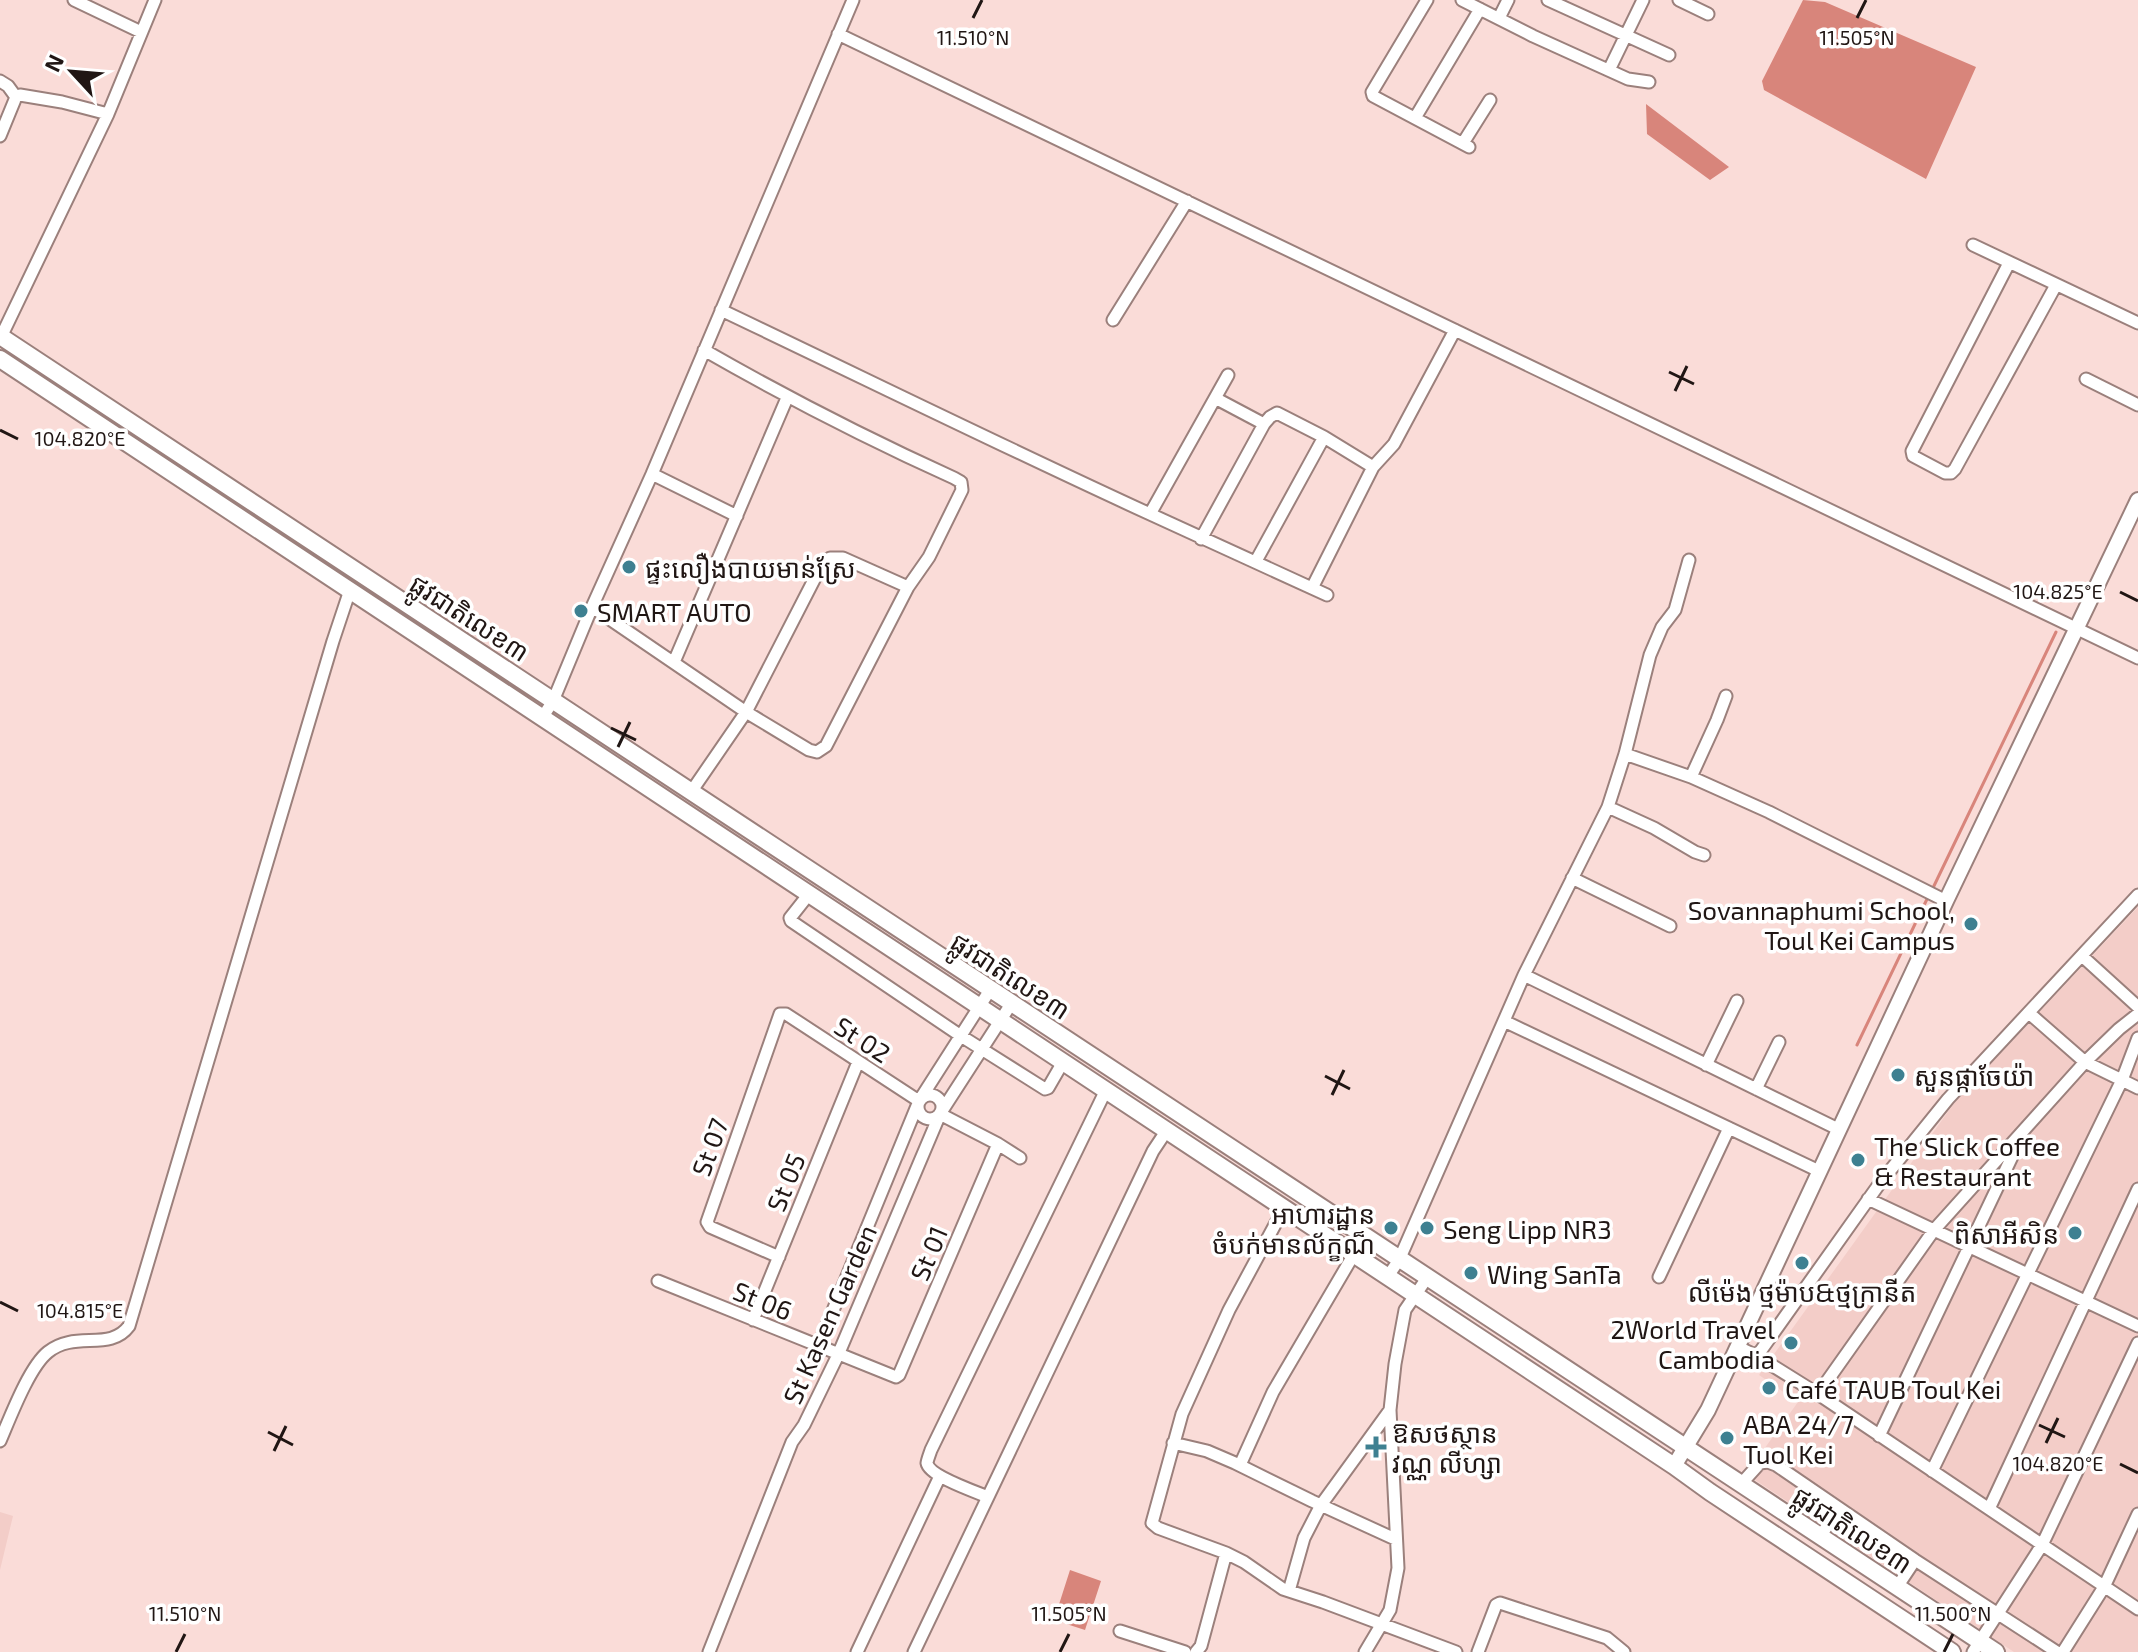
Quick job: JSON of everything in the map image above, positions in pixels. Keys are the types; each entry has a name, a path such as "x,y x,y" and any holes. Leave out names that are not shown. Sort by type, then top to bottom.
{"highway":[{"name":"ផ្លូវជាតិលេខ៣","path":"0,336 1820,1536 1986,1649"},
{"name":"ផ្លូវជាតិលេខ៣","path":"0,359 1952,1652"}],"main road":[{"path":"1674,1466 1708,1410 1819,1171 1935,895 2076,628 2138,500"}],"street":[{"path":"74,0 141,32"},
{"path":"0,336 108,114 155,0"},
{"path":"542,718 553,701 652,474 853,0"},
{"path":"1427,0 1372,92 1373,96 1466,145 1490,100"},
{"path":"1462,0 1628,79 1649,82"},
{"path":"1499,18 1508,0"},
{"path":"1548,0 1669,55"},
{"path":"1609,70 1643,0"},
{"path":"1679,0 1708,14"},
{"path":"1415,118 1480,9"},
{"path":"838,34 2138,658"},
{"path":"0,81 16,97"},
{"path":"16,97 25,95 49,99 108,114"},
{"path":"0,136 16,97"},
{"path":"1113,320 1187,201"},
{"path":"1973,245 2138,323"},
{"path":"2009,263 1912,451 1913,456 1945,473 1955,469 2056,285"},
{"path":"721,310 1032,460 1327,595"},
{"path":"1312,588 1373,467 1394,444 1455,330"},
{"path":"592,607 746,712 817,752 826,746 962,490 961,482 787,398 704,350"},
{"path":"1150,514 1228,375"},
{"path":"2086,379 2138,405"},
{"path":"674,662 787,398"},
{"path":"1215,398 1264,424"},
{"path":"1201,539 1264,424 1277,413 1373,467"},
{"path":"1256,561 1324,437"},
{"path":"652,474 737,516"},
{"path":"691,792 746,712 818,572 830,558 843,558 908,587"},
{"path":"1388,1276 1399,1260 1524,975 1608,807 1650,655 1662,627 1675,610 1689,560"},
{"path":"1,1436 35,1365 49,1351 83,1339 98,1341 115,1338 129,1326 350,590"},
{"path":"1691,777 1726,696"},
{"path":"1625,754 1691,777 1769,812 1935,895"},
{"path":"1608,807 1704,855"},
{"path":"1572,878 1670,926"},
{"path":"809,894 790,918 791,921 961,1036 1045,1089 1063,1062"},
{"path":"1757,1356 1868,1199 1948,1099 2138,895"},
{"path":"2082,956 2138,1007"},
{"path":"1524,975 1838,1129"},
{"name":"St Kasen Garden","path":"818,1347 919,1101 990,990"},
{"path":"1706,1065 1737,1001"},
{"name":"St Kasen Garden","path":"709,1652 792,1442 804,1425 838,1355 940,1114 1011,1004"},
{"name":"St 02","path":"783,1013 919,1101"},
{"name":"St 07","path":"779,1257 710,1227 707,1222 780,1014 783,1013"},
{"path":"2029,1013 2085,1062 2138,1088"},
{"path":"1818,1394 1934,1230 2085,1062 2138,1014"},
{"path":"1504,1021 1819,1171"},
{"path":"1932,1471 2122,1080 2138,1038"},
{"path":"1756,1089 1779,1042"},
{"name":"St 05","path":"753,1320 858,1062"},
{"path":"988,1497 940,1476 927,1462 1106,1090"},
{"path":"928,1095 936,1096 941,1102 940,1114 934,1119 922,1117 918,1110 919,1101 928,1095"},
{"path":"940,1114 1020,1158"},
{"path":"1659,1277 1729,1128"},
{"path":"1879,1436 2025,1129"},
{"path":"914,1652 1153,1151 1167,1130"},
{"name":"St 01","path":"896,1377 998,1144"},
{"path":"1989,1509 2138,1189"},
{"path":"1868,1199 2138,1326"},
{"path":"1284,1208 1229,1310 1182,1414 1152,1523 1226,1553 1289,1591 1456,1652"},
{"path":"1240,1465 1273,1392 1354,1254"},
{"path":"1365,1652 1390,1610 1398,1568 1390,1410 1405,1310 1427,1278"},
{"name":"St 06","path":"658,1281 896,1377"},
{"path":"1986,1649 1999,1614 2042,1545 2138,1343"},
{"path":"1738,1347 1818,1394 2138,1609"},
{"path":"1289,1591 1304,1538 1321,1505 1390,1410"},
{"path":"1173,1443 1207,1451 1240,1465 1395,1539"},
{"path":"1741,1484 1760,1463 1776,1465 1915,1560 2060,1652 2104,1587 2138,1514"},
{"path":"857,1652 940,1476"},
{"path":"1820,1536 1840,1509"},
{"path":"1196,1652 1201,1646 1226,1553"},
{"path":"1897,1587 1915,1560"},
{"path":"1478,1652 1496,1605 1500,1603 1607,1638 1624,1652"},
{"path":"1120,1631 1185,1652"}],"shaded area":[{"path":"1803,0 1825,2 1976,67 1926,179 1764,90 1762,81"},
{"path":"1646,104 1729,167 1710,180 1647,134"},
{"path":"2138,907 2138,1652 2014,1652 1746,1474 1798,1402 1759,1375 1955,1102"},
{"path":"0,1512 13,1516 0,1570"},
{"path":"1070,1570 1101,1581 1085,1630 1054,1620"}],"waterway":[{"path":"1932,890 2056,632"},
{"path":"1857,1045 1928,897"}],"place":[{"name":"ផ្ទះលឿងបាយមាន់ស្រែ","path":"629,567"},
{"name":"SMART AUTO","path":"581,611"},
{"name":"Sovannaphumi School, Toul Kei Campus","path":"1971,924"},
{"name":"សួនផ្កាចែយ៉ា","path":"1898,1075"},
{"name":"The Slick Coffee & Restaurant","path":"1858,1160"},
{"name":"អាហារដ្ឋាន ចំបក់មានល័ក្ខណ៏","path":"1391,1228"},
{"name":"Seng Lipp NR3","path":"1427,1228"},
{"name":"ពិសាអីសិន","path":"2075,1233"},
{"name":"លីម៉េង ថ្មម៉ាប&ថ្មក្រានីត","path":"1802,1263"},
{"name":"Wing SanTa","path":"1471,1273"},
{"name":"2World Travel Cambodia","path":"1791,1343"},
{"name":"Café TAUB Toul Kei","path":"1769,1388"},
{"name":"ABA 24/7 Tuol Kei","path":"1727,1438"},
{"name":"ឱសថស្ថាន វណ្ណ លីហ្សា","path":"1376,1447"}]}
